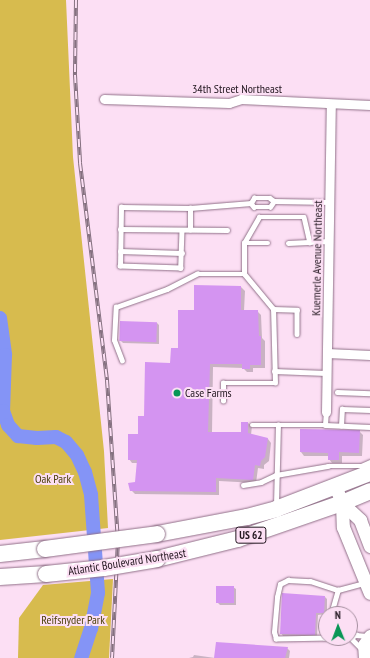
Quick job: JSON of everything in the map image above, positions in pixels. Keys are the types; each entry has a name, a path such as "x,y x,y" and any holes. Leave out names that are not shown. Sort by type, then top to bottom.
{"highway":[{"name":"US 62","path":"336,488 370,473"},
{"name":"Atlantic Boulevard Northeast","path":"0,554 157,534 247,517 276,509 336,488"},
{"name":"US 62","path":"342,503 370,491"},
{"name":"Atlantic Boulevard Northeast","path":"0,577 46,574 116,566 158,559 238,539 342,503"}],"street":[{"name":"34th Street Northeast","path":"104,99 229,103 241,99 370,105"},
{"name":"Kuemerle Avenue Northeast","path":"326,412 331,104"},
{"path":"327,353 370,355"},
{"path":"336,488 342,503 343,527 368,588"},
{"path":"342,503 360,520 370,546"},
{"path":"362,654 369,636"}],"lane":[{"path":"251,203 254,198 270,198 274,201 330,202"},
{"path":"182,230 181,268 120,266 121,207 190,208 251,203 254,207 270,207 274,201"},
{"path":"190,208 190,230"},
{"path":"223,401 223,383 275,383 273,309 244,274 244,243 258,217 304,217 310,242"},
{"path":"120,229 226,230"},
{"path":"288,243 329,241"},
{"path":"244,243 268,243"},
{"path":"120,251 182,253"},
{"path":"122,361 114,340 116,307 167,289 197,274 244,274"},
{"path":"273,309 297,310 297,334"},
{"path":"274,371 326,373"},
{"path":"337,392 370,393"},
{"path":"341,426 342,409 370,410"},
{"path":"325,425 326,412"},
{"path":"252,425 325,425 370,427"},
{"path":"276,509 278,425"},
{"path":"243,485 262,482 276,476 328,466 361,466 370,462"},
{"path":"318,638 276,639 274,632 279,588 284,581 315,581 338,590 368,588"},
{"path":"333,606 338,590"},
{"path":"358,635 369,636"}],"green space":[{"name":"Oak Park","path":"0,0 66,0 73,157 104,451 108,528 0,540"},
{"name":"Reifsnyder Park","path":"113,579 109,658 18,658 19,618 43,585"}],"building":[{"name":"Case Farms","path":"194,285 241,286 241,310 258,310 259,336 261,336 261,365 250,365 250,369 242,369 242,364 210,364 208,432 241,432 241,422 248,422 248,433 268,438 265,457 261,461 260,466 255,465 253,480 216,478 216,492 130,491 128,483 135,482 137,460 128,460 128,434 138,434 138,416 144,416 145,362 170,363 171,348 178,348 178,310 194,310"},
{"path":"120,321 157,322 156,342 119,341"},
{"path":"300,429 360,430 359,453 339,452 339,460 328,460 328,453 300,452"},
{"path":"216,586 234,586 234,603 216,603"},
{"path":"282,593 325,596 324,606 318,606 318,613 316,613 315,635 280,634"},
{"path":"216,642 288,647 285,658 214,658"}],"waterway":[{"path":"0,318 5,355 3,411 8,425 18,436 37,438 56,437 66,442 77,455 85,472 91,495 98,593 91,628 81,658"}],"railway":[{"path":"76,0 75,75 80,163 107,380 118,540 112,658"}],"place":[{"name":"Case Farms","path":"177,393"}]}
